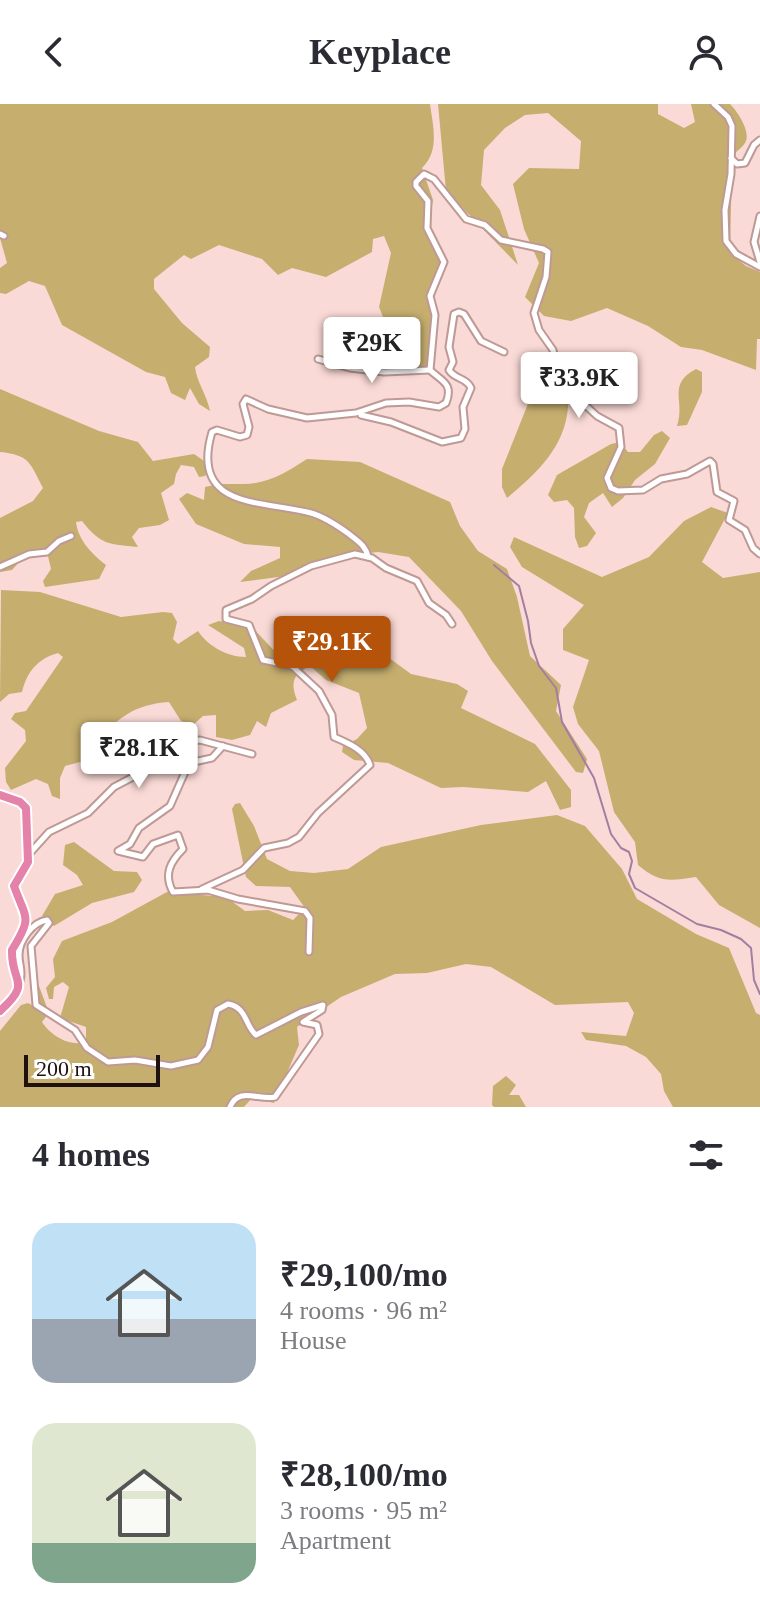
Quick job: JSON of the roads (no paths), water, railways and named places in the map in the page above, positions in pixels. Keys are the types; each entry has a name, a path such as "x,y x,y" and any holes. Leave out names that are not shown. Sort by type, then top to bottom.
{"highway":[{"path":"0,795 20,802 26,808 29,854 27,867 14,886 27,920 12,950 19,982 15,998 0,1011"}],"street":[{"path":"714,104 732,124 731,177 725,210 726,241 736,254 760,265"},
{"path":"731,158 737,164 745,163 760,140"},
{"path":"430,370 430,344 435,317 430,296 444,262 427,228 429,204 416,188 416,182 428,175 466,219 485,225 501,240 548,252 546,277 535,306 536,323 553,350 559,374 569,390 597,416 620,430 621,447 607,478 611,488 618,491 643,490 661,479 687,474 711,461 717,492 734,501 729,520 745,530 753,548 760,554"},
{"path":"760,216 754,245 760,265"},
{"path":"356,413 391,422 442,442 451,442 464,435 462,409 471,388 449,370 453,362 449,342 454,314 464,314 481,341 504,352"},
{"path":"318,359 384,372 430,370 442,377 449,387 449,396 442,406 386,403 356,413 304,418 264,408 246,399 243,404 249,433 240,437 214,431 207,462 215,481 230,496 258,505 316,514 365,547 368,557"},
{"path":"0,567 23,556 47,552 59,541 71,536"},
{"path":"223,746 212,758 189,763 170,806 139,828 130,844 118,850 143,857 153,844 178,835 183,849 171,863 168,875 170,888 177,893 202,889 243,870 264,848 288,843 299,837 318,813 370,765 369,760 352,744 334,737 332,715 319,691 292,666 263,660 249,625 226,619 226,610 318,564 350,554 368,557 417,581 429,603 446,615 452,624"},
{"path":"29,854 49,832 88,813 114,787 135,776 161,747 173,742 194,740 252,754"},
{"path":"202,889 241,900 305,911 310,918 309,952"},
{"path":"19,982 23,970 19,957 21,945 32,927 47,920 49,923 31,946 34,1002 41,1010 75,1030 87,1048 110,1063 135,1060 171,1066 198,1060 208,1047 217,1010 228,1004 242,1010 252,1033 256,1035 301,1012 323,1005 322,1010 303,1022 317,1025 319,1034 275,1097 270,1099 245,1094 234,1099 230,1107"}],"waterway":[{"path":"494,565 519,586 539,666 556,688 562,722 594,778 611,834 621,848 629,852 632,861 629,874 635,888 697,924 741,939 751,948 754,980 760,994"}]}
